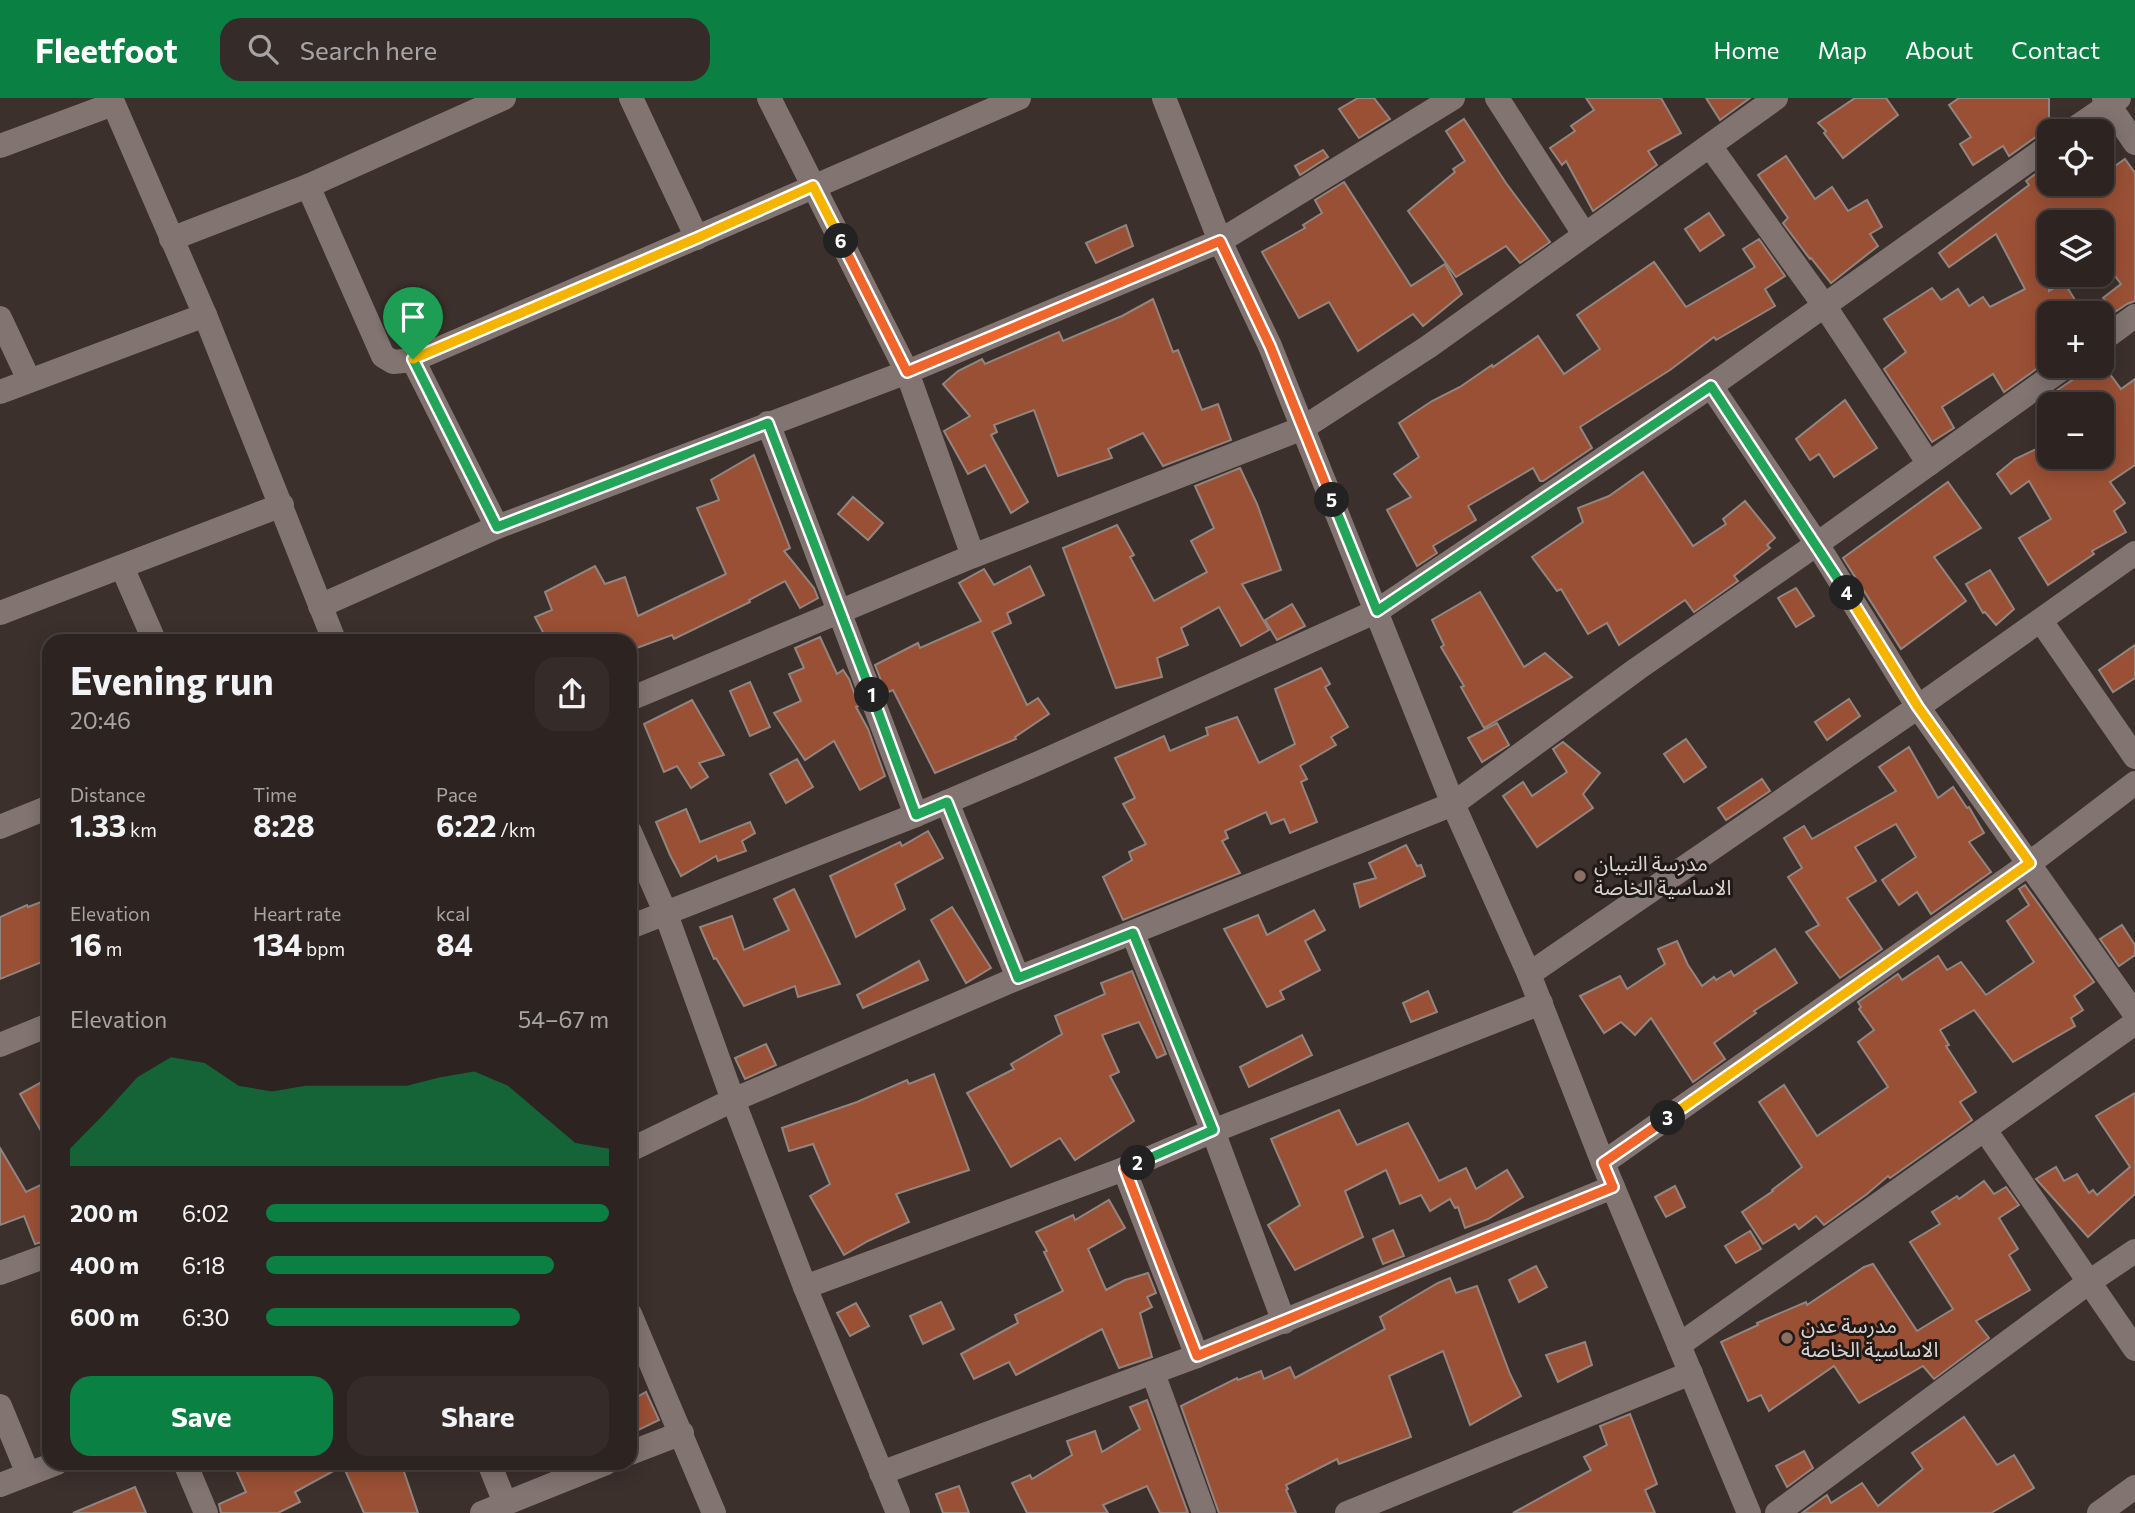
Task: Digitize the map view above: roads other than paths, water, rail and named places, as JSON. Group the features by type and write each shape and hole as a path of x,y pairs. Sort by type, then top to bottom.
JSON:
{"street":[{"path":"171,239 308,186 504,98"},
{"path":"631,98 697,238"},
{"path":"769,98 907,372 973,556"},
{"path":"308,186 383,356 393,362 413,359 1019,98"},
{"path":"1164,98 1220,241 1270,346 1453,804 1529,974 1603,1163 1749,1513"},
{"path":"320,606 497,527 907,372 1220,241 1452,98"},
{"path":"1497,98 1584,234"},
{"path":"637,696 973,556 1303,428 1428,346 1776,98"},
{"path":"2086,119 2110,100 2135,143"},
{"path":"0,146 112,101 205,315 332,634"},
{"path":"1710,146 1824,305 1929,464"},
{"path":"637,924 947,802 1377,611 1711,386 2037,154"},
{"path":"0,392 205,315"},
{"path":"2114,331 2135,316"},
{"path":"0,318 29,380"},
{"path":"413,359 497,527"},
{"path":"637,1147 733,1100 1018,978 1453,804 1637,669 2049,378"},
{"path":"1711,386 1817,544 1918,707 2135,1014"},
{"path":"768,423 841,610 916,815"},
{"path":"0,613 282,505"},
{"path":"1529,974 1918,707 2135,553"},
{"path":"122,567 151,634"},
{"path":"2041,621 2135,757"},
{"path":"1603,1163 2030,863 2135,783"},
{"path":"947,802 1018,978"},
{"path":"0,827 42,810"},
{"path":"637,848 666,914 733,1100 805,1287 898,1513"},
{"path":"1133,933 1213,1130 1284,1322"},
{"path":"805,1287 1125,1169 1213,1130 1541,1003"},
{"path":"1679,1345 2135,1023"},
{"path":"0,1045 42,1028"},
{"path":"1985,1130 2135,1349"},
{"path":"1125,1169 1197,1356"},
{"path":"881,1473 1197,1356 1613,1187"},
{"path":"1777,1513 2089,1282 2135,1251"},
{"path":"0,1273 42,1258"},
{"path":"637,1330 714,1513"},
{"path":"1153,1373 1204,1513"},
{"path":"1348,1513 1691,1373"},
{"path":"0,1406 28,1474"},
{"path":"637,1451 682,1433"},
{"path":"0,1485 42,1469"},
{"path":"188,1470 206,1513"},
{"path":"492,1470 505,1503"},
{"path":"481,1513 588,1470"},
{"path":"2099,1513 2135,1487"}],"place":[{"name":"مدرسة التبيان الاساسية الخاصة","path":"1580,876"},
{"name":"مدرسة عدن الاساسية الخاصة","path":"1787,1338"}]}
